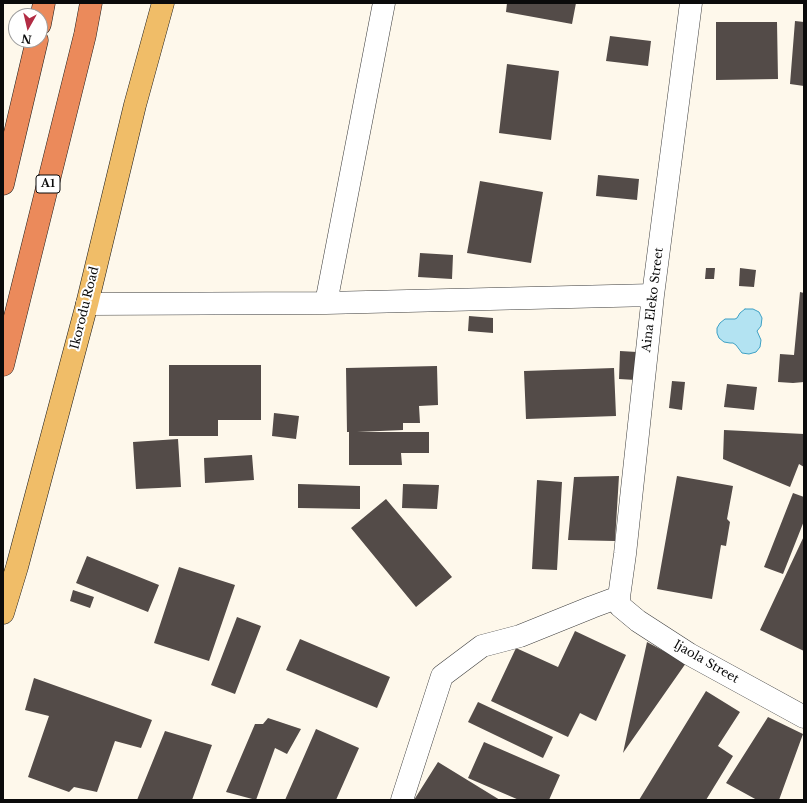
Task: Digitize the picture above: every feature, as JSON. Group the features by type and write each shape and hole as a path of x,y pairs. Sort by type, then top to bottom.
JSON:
{"highway":[{"name":"A1","path":"3,364 83,43 91,3"},
{"path":"3,184 35,48"}],"main road":[{"name":"Ikorodu Road","path":"3,612 19,559 87,304 135,106 163,3"}],"street":[{"path":"326,303 384,3"},
{"name":"Aina Eleko Street","path":"619,597 626,546 653,295 691,3"},
{"path":"87,304 326,303 653,295"},
{"path":"402,800 442,676 482,646 520,636 592,606 619,597"},
{"name":"Ijaola Street","path":"619,597 620,606 638,621 689,654 804,717"}],"water":[{"path":"745,309 753,309 759,312 762,318 761,326 757,331 761,340 760,347 756,352 749,354 742,353 733,343 724,342 719,338 717,333 717,328 720,323 725,319 737,318"}],"building":[{"path":"507,3 576,3 572,24 506,12"},
{"path":"795,21 804,22 804,86 790,84"},
{"path":"716,22 777,22 778,79 716,80"},
{"path":"610,36 651,41 648,66 606,61"},
{"path":"507,64 559,71 551,140 499,133"},
{"path":"598,175 639,179 637,200 596,196"},
{"path":"480,181 543,192 531,263 467,253"},
{"path":"420,253 453,255 452,279 418,277"},
{"path":"706,268 715,268 714,279 705,279"},
{"path":"740,268 756,270 754,287 739,286"},
{"path":"800,292 804,293 804,382 778,382 780,354 794,355"},
{"path":"469,316 493,318 493,333 468,331"},
{"path":"620,351 637,352 636,380 619,379"},
{"path":"169,365 261,365 261,420 218,420 218,436 169,436"},
{"path":"437,366 438,405 419,406 420,423 403,423 403,430 357,432 429,432 429,453 401,453 402,465 349,465 346,368"},
{"path":"614,368 616,416 526,419 524,371"},
{"path":"672,381 685,382 682,410 669,408"},
{"path":"727,384 757,387 754,410 724,407"},
{"path":"274,413 299,416 296,439 272,436"},
{"path":"724,430 804,434 804,467 799,464 790,487 723,459"},
{"path":"178,439 181,487 136,489 133,442"},
{"path":"252,455 254,480 205,483 204,458"},
{"path":"619,476 615,541 568,540 574,477"},
{"path":"677,476 733,486 727,519 730,522 726,546 721,545 712,599 657,589"},
{"path":"537,480 562,482 557,570 532,569"},
{"path":"298,484 360,486 360,509 298,508"},
{"path":"403,484 439,485 437,509 402,508"},
{"path":"793,493 804,497 804,521 783,574 764,567"},
{"path":"386,499 452,577 416,607 351,528"},
{"path":"804,536 804,651 760,630"},
{"path":"87,556 159,585 148,612 76,583"},
{"path":"179,567 235,585 209,661 154,643"},
{"path":"73,590 94,597 90,608 70,601"},
{"path":"237,617 261,626 235,694 211,685"},
{"path":"575,631 626,655 596,721 580,713 568,737 491,701 516,648 558,667"},
{"path":"300,639 390,677 377,708 286,670"},
{"path":"647,642 686,663 623,753"},
{"path":"34,678 152,720 141,748 115,741 97,792 74,787 69,792 28,777 49,716 25,710"},
{"path":"706,691 740,712 718,746 733,756 706,800 639,800"},
{"path":"478,702 553,737 543,758 468,722"},
{"path":"768,717 803,734 779,800 757,800 726,783"},
{"path":"268,718 301,729 287,754 275,748 256,800 226,792 255,724 263,724"},
{"path":"316,729 359,748 336,800 285,800"},
{"path":"165,731 212,745 192,800 137,800"},
{"path":"484,742 560,775 549,800 519,800 468,778"},
{"path":"438,762 500,800 414,800"}]}
